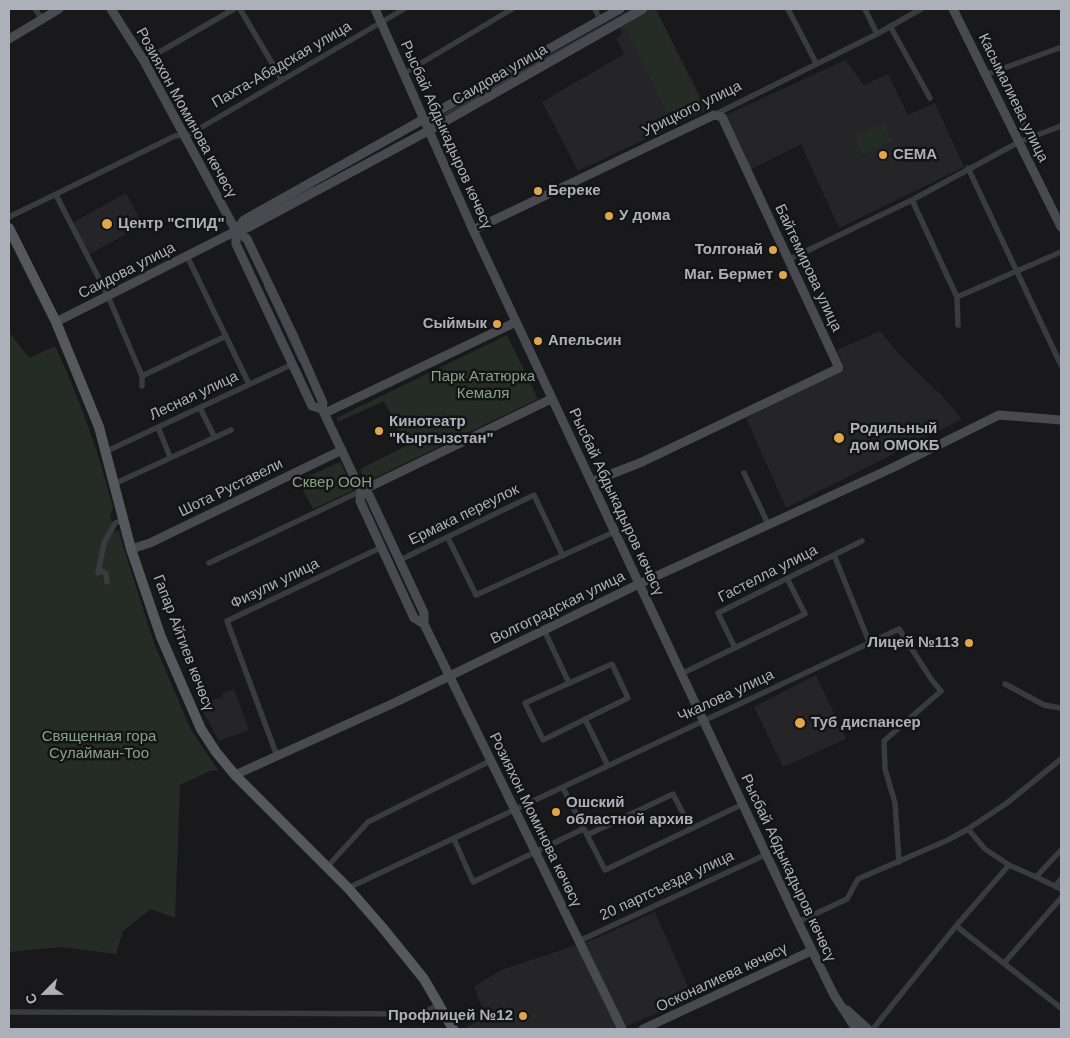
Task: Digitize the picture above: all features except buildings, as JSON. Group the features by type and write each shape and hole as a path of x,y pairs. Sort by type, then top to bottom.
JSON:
{"main road":[{"name":"Гапар Айтиев көчөсү","path":"9,228 74,362 107,451 132,549 161,637 208,741 235,775 348,888 424,978 452,1029"}],"street":[{"path":"35,9 42,19"},
{"path":"9,39 59,9"},
{"name":"Розияхон Моминова көчөсү","path":"111,9 144,61 236,231 247,239 324,403 323,411 361,491 360,501 414,618 424,624"},
{"path":"144,61 234,9"},
{"path":"240,9 282,80"},
{"name":"Рысбай Абдыкадыров көчөсү","path":"375,9 423,120 551,399 812,951 839,1003 856,1029"},
{"name":"Пахта-Абадская улица","path":"9,217 175,136 190,134 404,9"},
{"path":"403,74 512,9"},
{"path":"595,9 600,19"},
{"name":"Саидова улица","path":"236,231 244,220 620,9"},
{"name":"Саидова улица","path":"56,322 236,231 248,228 428,131 643,9"},
{"path":"788,9 816,64"},
{"path":"865,9 877,34"},
{"name":"Урицкого улица","path":"473,230 714,115 877,34 921,9"},
{"name":"Касымалиева улица","path":"953,9 1061,227"},
{"path":"890,26 930,98"},
{"path":"986,75 1059,48"},
{"path":"998,70 1030,138"},
{"name":"Байтемирова улица","path":"591,482 642,462 839,368 722,117 714,115"},
{"path":"788,260 912,200 1019,142 1061,126"},
{"path":"968,168 1061,365"},
{"path":"56,195 108,296 142,376 142,386"},
{"path":"912,200 957,297 958,325"},
{"name":"Розияхон Моминова көчөсү","path":"236,231 236,244 312,406 323,411"},
{"path":"957,297 1061,252"},
{"path":"187,256 249,384"},
{"path":"323,411 516,322"},
{"path":"142,376 226,336"},
{"name":"Лесная улица","path":"107,451 293,364"},
{"path":"209,563 551,399"},
{"path":"200,408 214,436"},
{"name":"Волгоградская улица","path":"235,775 639,584 890,470 998,415 1061,420"},
{"path":"158,427 170,457"},
{"path":"116,482 214,436 231,430"},
{"name":"Шота Руставели","path":"132,549 150,543 342,450"},
{"path":"744,473 769,526"},
{"name":"Розияхон Моминова көчөсү","path":"361,491 369,496 424,613 424,624 622,1029"},
{"name":"Ермака переулок","path":"400,560 534,495 562,556"},
{"path":"107,582 106,574 99,572 104,543 114,523 124,520"},
{"path":"448,538 476,596 614,532"},
{"name":"Гастелла улица","path":"734,648 718,613 862,541"},
{"name":"Физули улица","path":"277,756 227,621 382,547"},
{"path":"834,555 870,644"},
{"path":"681,674 805,614 787,578"},
{"name":"Чкалова улица","path":"348,888 900,629 931,679 941,691 884,741 885,769 895,803 899,862"},
{"path":"544,630 569,683"},
{"path":"612,664 628,698 543,740 525,703 569,683 612,664"},
{"path":"1005,684 1044,705 1061,708"},
{"path":"585,719 608,766"},
{"path":"798,922 847,899 858,879 968,829 1007,803 1061,760"},
{"path":"328,866 368,822 490,761"},
{"path":"563,788 605,870 743,804"},
{"path":"587,835 674,794 691,829"},
{"path":"454,839 473,882 583,829"},
{"path":"968,829 985,849 1009,865 1059,887 1061,879"},
{"path":"1036,877 1061,850"},
{"name":"20 партсъезда улица","path":"579,941 766,854"},
{"path":"873,1029 956,926 1009,865"},
{"path":"1005,962 1061,898"},
{"path":"956,926 1005,962 1061,1008"},
{"name":"Осконалиева көчөсү","path":"643,1029 812,951"},
{"name":"Рысбай Абдыкадыров көчөсү","path":"839,1003 868,1029"},
{"path":"9,1012 420,1014 439,1005"}],"shaded area":[{"path":"650,9 656,9 707,110 578,171 542,102 624,54 616,38 622,33 618,24"},
{"name":"СЕМА","path":"845,60 864,85 888,74 908,115 935,103 964,167 839,228 801,144 747,171 722,117"},
{"name":"Центр \"СПИД\"","path":"126,193 143,225 86,256 72,223"},
{"name":"Родильный дом ОМОКБ","path":"880,331 899,354 946,400 962,419 786,508 746,418 845,369 837,350"},
{"name":"Туб диспансер","path":"816,675 846,739 783,767 754,707"},
{"path":"234,689 249,730 219,741 199,704 223,697 222,693"},
{"path":"655,912 693,998 620,1029 463,1029 486,1016 474,987 501,970 592,940"}],"green space":[{"path":"655,10 703,108 672,123 624,25"},
{"path":"884,123 892,141 862,155 855,136"},
{"name":"Священная гора Сулайман-Тоо","path":"9,332 29,358 55,346 95,445 113,508 110,516 115,533 118,530 154,643 191,730 218,770 210,771 180,785 175,918 151,909 123,931 116,954 61,947 9,952"},
{"name":"Парк Ататюрка Кемаля","path":"507,335 538,399 366,482 360,469 406,446 384,401 338,422 336,418"},
{"name":"Сквер ООН","path":"340,462 354,490 313,509 298,481"}],"waterway":[{"path":"433,121 634,9"},
{"path":"273,209 313,188"},
{"path":"265,286 300,361"}],"place":[{"name":"СЕМА","path":"883,155"},
{"name":"Береке","path":"538,191"},
{"name":"У дома","path":"609,216"},
{"name":"Центр \"СПИД\"","path":"107,224"},
{"name":"Толгонай","path":"773,250"},
{"name":"Маг. Бермет","path":"783,275"},
{"name":"Сыймык","path":"497,324"},
{"name":"Апельсин","path":"538,341"},
{"name":"Кинотеатр \"Кыргызстан\"","path":"379,431"},
{"name":"Родильный дом ОМОКБ","path":"839,438"},
{"name":"Лицей №113","path":"969,643"},
{"name":"Туб диспансер","path":"800,723"},
{"name":"Ошский областной архив","path":"556,812"},
{"name":"Профлицей №12","path":"523,1016"}]}
